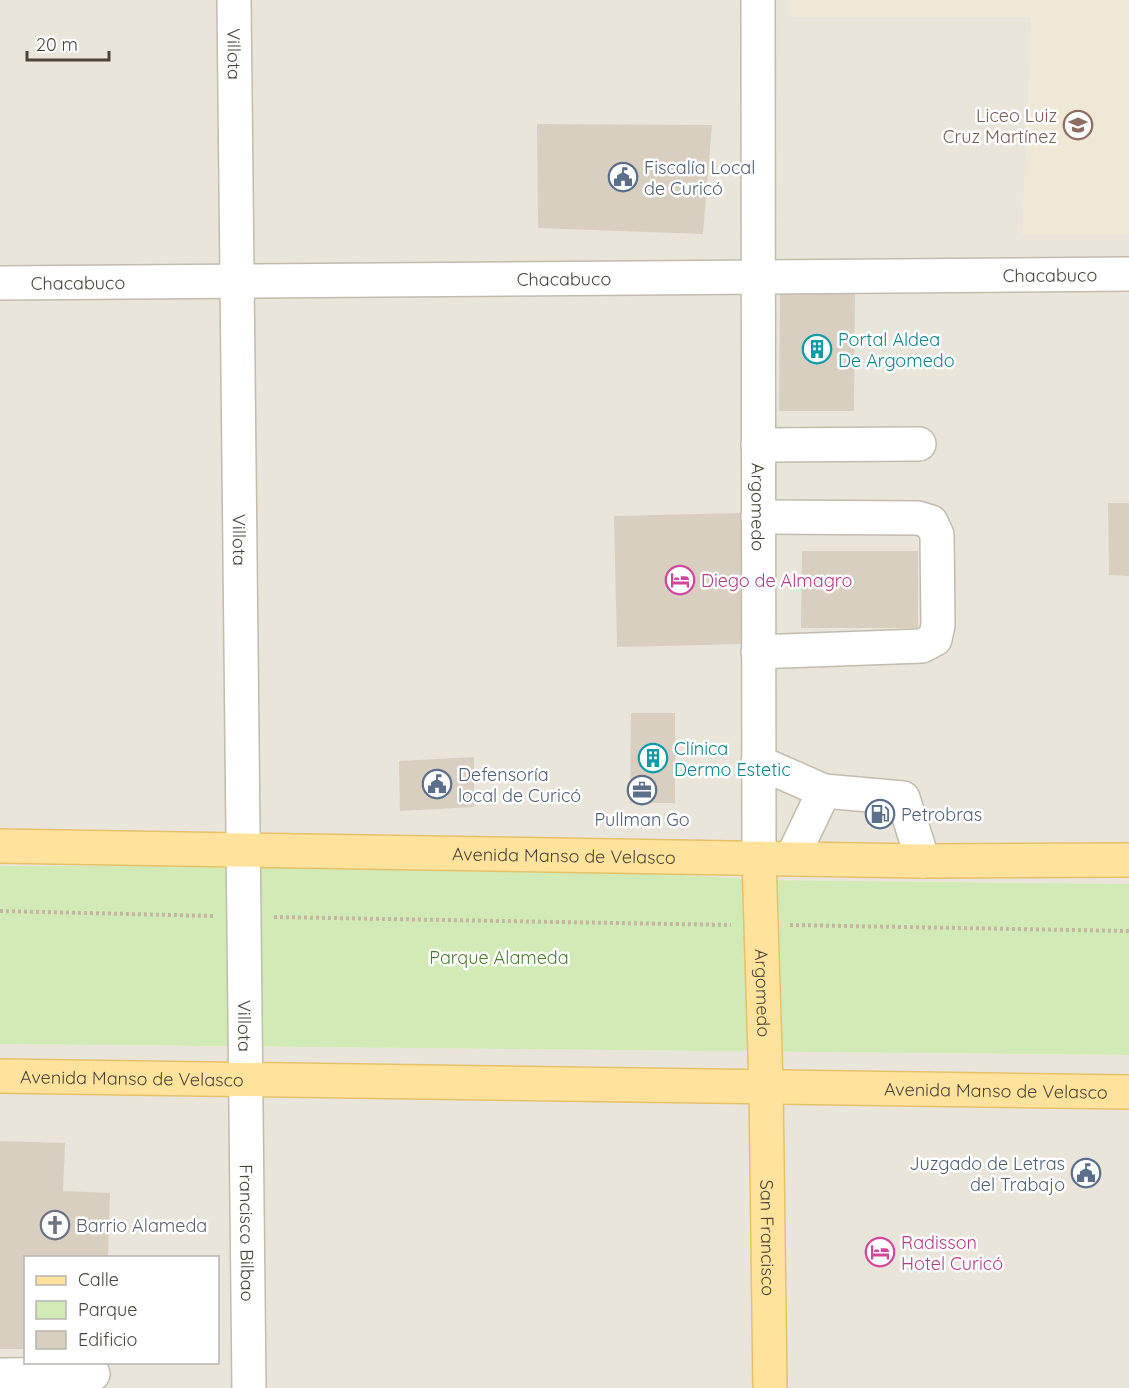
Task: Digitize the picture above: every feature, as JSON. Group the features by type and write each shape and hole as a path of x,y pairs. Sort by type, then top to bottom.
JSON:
{"main road":[{"name":"Avenida Manso de Velasco","path":"0,846 242,848 923,861 1129,860"},
{"name":"Argomedo","path":"759,858 766,1087"},
{"name":"Avenida Manso de Velasco","path":"0,1076 1129,1092"},
{"name":"San Francisco","path":"766,1087 770,1388"}],"street":[{"name":"Villota","path":"234,0 245,1079"},
{"name":"Argomedo","path":"758,0 759,858"},
{"name":"Chacabuco","path":"0,283 1129,274"},
{"path":"758,445 919,444"},
{"path":"758,517 918,519 931,522 937,535 938,625 935,639 922,646 758,652"},
{"path":"758,762 824,791 903,798 923,861"},
{"path":"792,858 824,791"},
{"name":"Francisco Bilbao","path":"245,1079 249,1388"},
{"path":"0,1375 93,1374"}],"path":[{"path":"0,912 1129,931"}],"shaded area":[{"path":"0,0 1129,0 1129,884 770,880 502,865 0,866"},
{"name":"Liceo Luiz Cruz Martínez","path":"790,0 1129,0 1129,234 1022,234 1031,17 790,17"},
{"path":"0,1044 1129,1055 1129,1388 0,1388"}],"green space":[{"name":"Parque Alameda","path":"502,865 770,880 1129,884 1129,1055 0,1044 0,866"}],"building":[{"name":"Fiscalía Local de Curicó","path":"537,124 712,125 703,234 538,228"},
{"name":"Portal Aldea De Argomedo","path":"780,287 855,288 854,411 779,411"},
{"path":"1108,503 1129,503 1129,576 1109,575"},
{"name":"Diego de Almagro","path":"742,513 745,644 617,647 614,516"},
{"path":"802,551 918,551 918,628 801,628"},
{"name":"Clínica Dermo Estetic","path":"631,713 675,713 675,803 630,803"},
{"name":"Defensoría local de Curicó","path":"474,757 474,807 400,811 399,761"},
{"name":"Barrio Alameda","path":"0,1141 65,1143 63,1191 110,1193 108,1256 24,1256 24,1349 0,1349"}],"place":[{"name":"Liceo Luiz Cruz Martínez","path":"1078,125"},
{"name":"Fiscalía Local de Curicó","path":"623,177"},
{"name":"Portal Aldea De Argomedo","path":"817,349"},
{"name":"Diego de Almagro","path":"680,580"},
{"name":"Clínica Dermo Estetic","path":"653,758"},
{"name":"Defensoría local de Curicó","path":"437,784"},
{"name":"Pullman Go","path":"642,790"},
{"name":"Petrobras","path":"880,814"},
{"name":"Juzgado de Letras del Trabajo","path":"1086,1173"},
{"name":"Barrio Alameda","path":"55,1225"},
{"name":"Radisson Hotel Curicó","path":"880,1252"}]}
